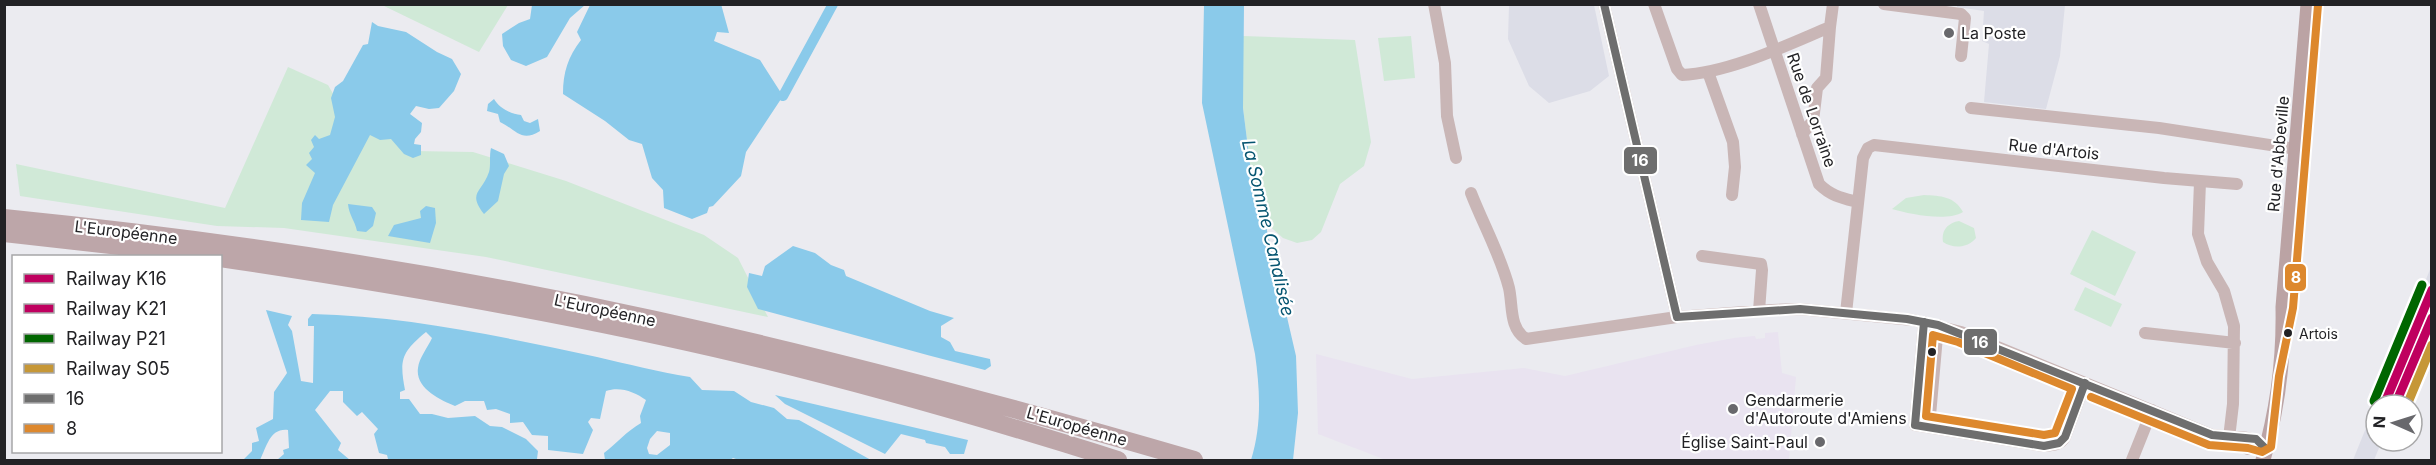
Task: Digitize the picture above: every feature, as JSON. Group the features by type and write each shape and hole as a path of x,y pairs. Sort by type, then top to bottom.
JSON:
{"highway":[{"name":"L'Européenne","path":"4,218 290,253 472,283 563,301 723,335 903,379 1033,413 1194,460"},
{"name":"L'Européenne","path":"4,233 199,255"},
{"name":"L'Européenne","path":"222,258 478,300 700,345 927,402 1118,460"}],"main road":[{"name":"Rue d'Abbeville","path":"2262,452 2283,345 2283,307 2308,4"}],"street":[{"path":"1434,4 1445,63 1447,116 1456,158"},
{"path":"1604,4 1677,317"},
{"path":"1654,4 1677,69 1682,75 1708,72 1774,50 1830,27"},
{"name":"Rue de Lorraine","path":"1759,4 1820,184 1836,197 1858,201"},
{"path":"1802,134 1813,121 1817,88 1826,78 1833,4"},
{"path":"1884,4 1961,14 1965,18 1961,56"},
{"path":"1708,72 1733,142 1735,167 1732,195"},
{"path":"1971,108 2159,128 2296,149"},
{"name":"Rue d'Artois","path":"1858,201 1863,158 1868,148 1874,145 2200,182 2237,184"},
{"path":"2200,182 2198,234 2207,262 2224,291 2234,326 2233,404 2229,438"},
{"path":"1471,193 1509,288 1514,323 1519,334 1526,339 1677,317 1800,309 1924,322 1938,325 2212,435 2250,438 2262,452"},
{"path":"1846,313 1858,201"},
{"path":"1702,256 1761,264 1759,311"},
{"path":"1924,322 1915,425 2052,446 2065,437 2085,383"},
{"path":"1929,427 1938,325"},
{"path":"2145,333 2235,343"},
{"path":"2132,460 2152,410"}],"shaded area":[{"path":"1509,5 1594,5 1609,76 1590,91 1549,103 1529,86 1508,39"},
{"path":"1957,5 2065,5 2060,56 2046,109 1984,102 1989,44 1982,41 1984,11 1957,7"},
{"path":"2431,267 2431,317 2401,393 2380,393"},
{"path":"1778,332 1782,373 1796,377 1789,460 1386,460 1318,434 1316,354 1412,379 1524,368 1565,376 1696,345 1734,338 1755,336 1756,339 1765,338 1765,333"},
{"path":"2364,433 2364,453 2377,453 2374,460 2353,460"}],"green space":[{"path":"508,4 479,52 382,5"},
{"path":"1243,36 1355,40 1371,142 1364,166 1340,184 1321,232 1312,240 1297,243 1283,238 1265,222 1252,180 1243,108"},
{"path":"1411,36 1415,78 1384,81 1378,38"},
{"path":"288,67 328,85 343,111 413,151 473,152 566,181 704,235 738,258 768,317 486,257 284,228 217,226 20,196 16,164 225,208"},
{"path":"1924,195 1951,200 1963,212 1938,217 1892,209 1906,198"},
{"path":"1959,221 1974,228 1976,238 1969,244 1960,246 1951,246 1943,242 1946,228"},
{"path":"2092,230 2136,252 2115,296 2070,274"},
{"path":"2085,287 2122,304 2111,327 2074,310"}],"water":[{"path":"721,4 729,33 717,32 714,41 760,60 783,96 746,152 741,176 713,206 709,207 707,213 692,219 664,208 663,190 652,178 642,144 629,140 605,121 563,94 564,79 567,65 581,40 577,32 590,5"},
{"path":"532,5 585,5 570,18 547,57 526,66 511,60 503,46 502,34 530,19"},
{"path":"1204,5 1244,5 1243,108 1252,180 1265,222 1296,356 1298,413 1293,460 1251,460 1258,421 1257,367 1202,103"},
{"path":"372,22 378,26 406,32 452,59 461,74 454,91 439,108 429,109 416,106 410,114 422,123 421,132 414,144 421,145 421,155 413,158 404,154 391,139 380,140 370,135 333,205 329,222 301,220 302,203 315,173 306,165 312,159 309,153 314,147 311,140 315,135 319,139 330,135 335,117 331,98 335,87 343,81 363,45 368,44"},
{"path":"494,99 506,110 521,115 524,121 530,123 538,119 540,131 523,136 500,122 498,114 487,111 488,104"},
{"path":"491,148 504,154 509,166 504,174 498,201 484,214 476,197 489,172"},
{"path":"348,204 372,207 376,213 373,226 366,232 357,231"},
{"path":"426,206 435,208 436,223 430,243 388,236 394,225 421,218 420,211"},
{"path":"793,246 815,253 831,265 844,270 846,276 930,311 954,318 941,326 941,337 950,342 955,351 990,359 991,366 985,370 758,309 747,287 749,273 762,276 765,266"},
{"path":"266,310 292,316 288,325 292,331 301,381 313,383 314,326 308,326 308,319 312,314 420,323 526,342 690,377 702,390 734,391 751,402 774,408 787,419 799,420 871,460 739,460 733,458 730,460 605,460 604,453 641,423 640,416 646,400 632,392 617,389 606,391 600,419 591,418 588,422 593,430 583,454 548,450 548,436 532,435 523,422 510,423 510,414 496,409 487,410 484,401 465,401 455,406 436,397 424,387 420,382 418,368 432,338 426,332 412,345 404,357 402,371 405,390 400,392 400,399 409,399 420,414 448,418 475,416 490,426 502,427 526,439 538,451 537,459 542,460 388,459 387,455 379,453 374,434 378,429 362,412 357,416 343,402 343,391 330,391 315,410 341,443 338,450 350,460 277,460 284,454 283,450 289,448 288,430 282,430 273,435 260,460 243,460 252,451 252,443 259,441 256,428 273,419 274,392 287,373","holes":["657,431 670,433 670,445 657,455 649,454 647,448 650,439"]},
{"path":"775,395 968,440 964,454 950,454 945,447 901,434 885,454 785,404"}],"waterway":[{"path":"783,96 833,4"}],"rail line":[{"name":"P21","path":"2377,393 2422,285"},
{"name":"K16","path":"2389,393 2432,290"},
{"name":"K21","path":"2400,393 2432,318"},
{"name":"S05","path":"2412,393 2432,345"}],"transit line":[{"name":"16","path":"1604,4 1677,317"},
{"name":"8","path":"2091,397 2209,445 2248,448 2262,452 2271,447 2279,376 2293,308 2318,5"},
{"name":"16","path":"1677,317 1800,309 1907,319 1938,325 2212,435 2256,439 2266,449"},
{"name":"16","path":"1915,425 1924,322"},
{"name":"8","path":"1933,335 1958,342 2072,389 2055,433 2044,435 1926,416 1933,335"},
{"name":"16","path":"1915,425 2044,446 2059,443 2065,437 2085,383"}],"place":[{"name":"La Poste","path":"1949,33"},
{"name":"Artois","path":"2288,333"},
{"name":"Gendarmerie d'Autoroute d'Amiens","path":"1733,409"},
{"name":"Église Saint-Paul","path":"1820,442"}],"water label":[{"name":"La Somme Canalisée","path":"1268,228"}]}
